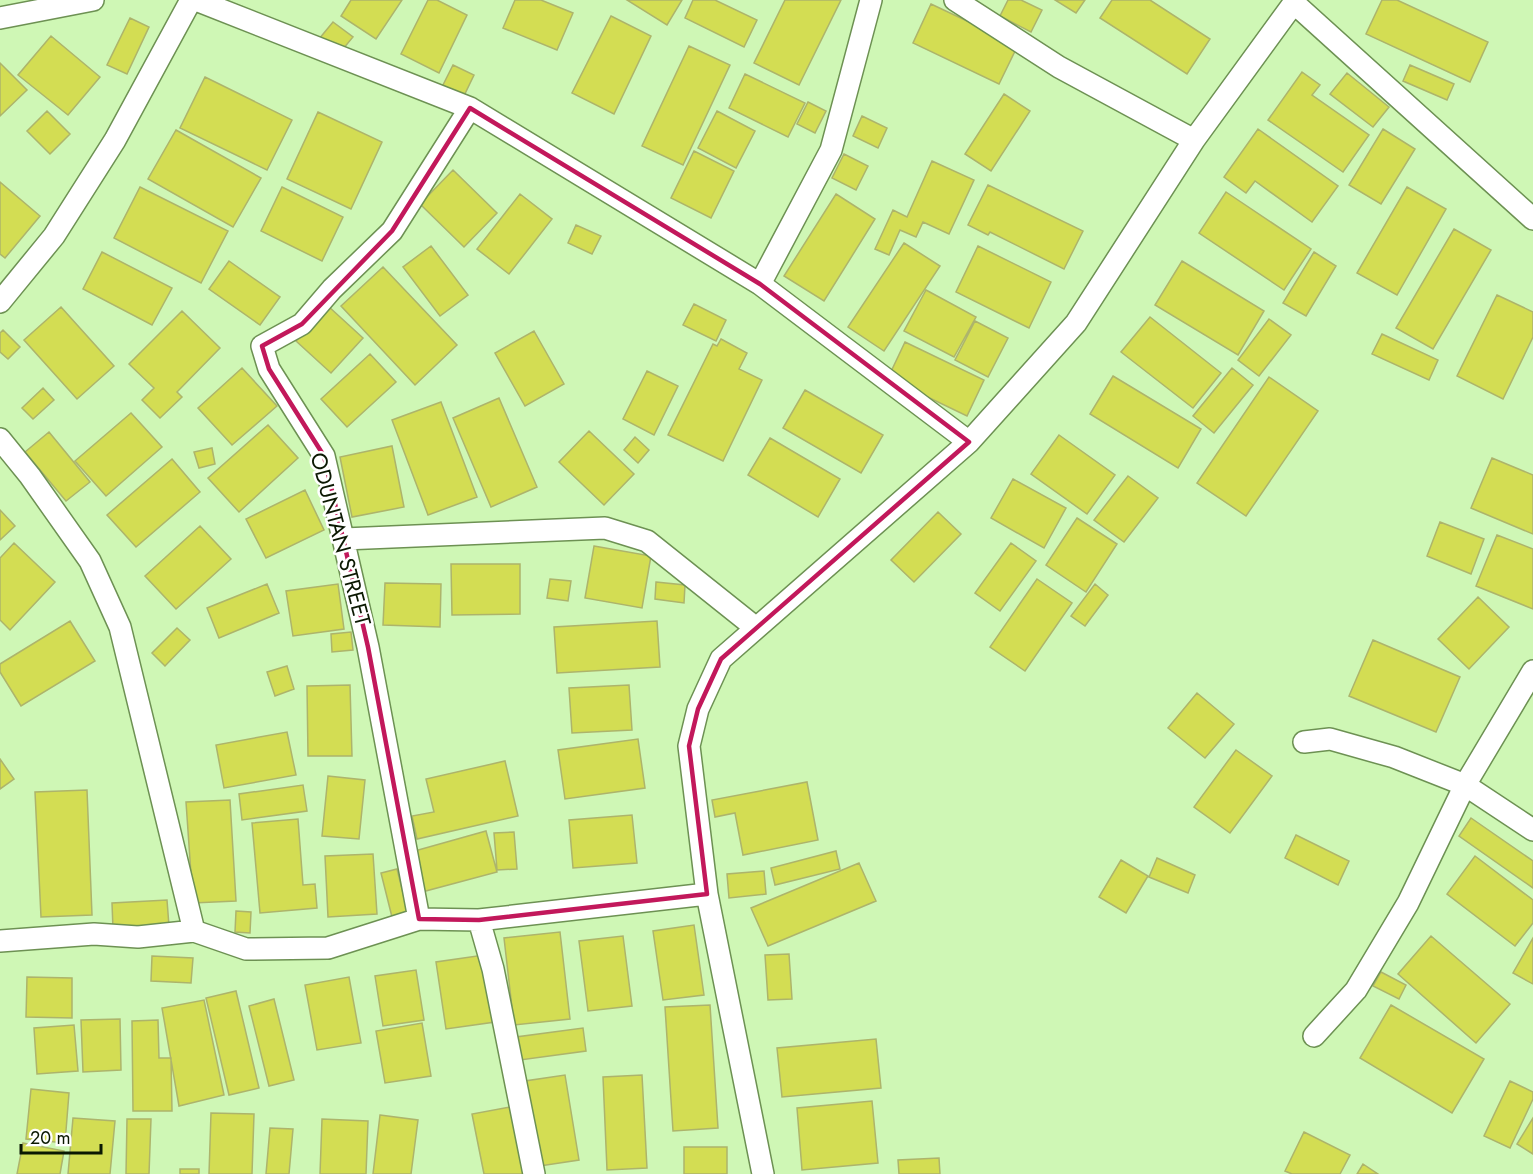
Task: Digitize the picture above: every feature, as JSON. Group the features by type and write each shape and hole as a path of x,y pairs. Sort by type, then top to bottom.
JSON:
{"street":[{"path":"0,18 55,3 93,0"},
{"path":"0,303 54,236 115,140 191,0"},
{"path":"196,0 470,108 760,284 969,442"},
{"path":"760,284 831,150 872,0"},
{"path":"955,0 1059,67 1194,140"},
{"path":"763,1174 707,894 689,746 698,709 721,658 969,442 1076,323 1194,140 1295,1 1533,219"},
{"name":"ODUNTAN STREET","path":"419,919 368,647 324,456 269,369 262,346 302,324 332,289 392,231 470,108"},
{"path":"0,440 30,476 90,561 120,627 194,931"},
{"path":"344,539 605,528 647,541 756,628"},
{"path":"1314,1036 1356,990 1408,903 1465,785 1533,670"},
{"path":"1304,742 1330,739 1394,757 1465,785 1533,830"},
{"path":"0,941 94,934 138,937 194,931 246,949 328,948 419,919 480,920 707,894"},
{"path":"480,920 493,969 534,1174"}],"highlighted area":[{"path":"470,108 760,284 969,442 721,659 698,709 689,746 707,894 479,920 419,919 368,647 324,456 269,369 262,346 302,324 392,231"}],"building":[{"path":"351,0 402,0 376,39 341,16"},
{"path":"428,0 437,0 467,15 439,73 401,54"},
{"path":"515,0 541,0 573,13 557,50 503,28"},
{"path":"627,0 682,0 667,25"},
{"path":"693,0 715,0 757,20 744,47 685,18"},
{"path":"785,0 841,0 799,85 754,63"},
{"path":"1008,0 1021,0 1042,10 1031,32 1000,16"},
{"path":"1055,0 1085,0 1076,13"},
{"path":"1112,0 1150,0 1210,39 1187,74 1100,18"},
{"path":"1382,0 1397,0 1488,42 1470,82 1366,34"},
{"path":"931,4 1018,45 999,84 913,43"},
{"path":"611,16 651,36 614,114 572,93"},
{"path":"130,18 149,27 127,74 107,65"},
{"path":"333,22 353,37 338,55 319,39"},
{"path":"51,36 100,77 68,115 18,75"},
{"path":"689,46 730,65 683,165 642,146"},
{"path":"0,63 27,90 0,116"},
{"path":"453,65 474,75 460,104 439,93"},
{"path":"1410,65 1454,84 1447,100 1403,81"},
{"path":"1302,72 1320,85 1312,95 1369,135 1343,172 1268,120"},
{"path":"1347,73 1389,107 1373,127 1330,94"},
{"path":"745,74 805,103 788,137 729,108"},
{"path":"205,77 292,120 267,170 180,128"},
{"path":"1004,94 1030,111 991,171 965,154"},
{"path":"808,102 826,111 815,133 797,124"},
{"path":"47,111 70,134 50,154 27,131"},
{"path":"717,111 755,131 736,168 698,148"},
{"path":"318,112 382,142 351,209 287,179"},
{"path":"862,116 887,128 878,148 853,136"},
{"path":"1258,129 1338,186 1312,222 1255,181 1246,193 1224,177"},
{"path":"1383,129 1415,149 1381,204 1349,185"},
{"path":"176,130 261,178 233,227 148,179"},
{"path":"694,151 734,171 711,218 671,198"},
{"path":"844,154 868,166 856,190 832,178"},
{"path":"932,161 974,180 949,234 923,222 916,237 900,230 889,255 875,249 893,210 907,217"},
{"path":"453,170 497,213 464,247 420,204"},
{"path":"0,182 40,216 5,258 0,254"},
{"path":"988,185 1083,231 1064,269 990,232 988,235 968,225"},
{"path":"140,187 228,231 201,283 114,238"},
{"path":"282,187 343,217 322,261 261,231"},
{"path":"1407,187 1446,209 1397,295 1357,273"},
{"path":"1226,192 1311,249 1284,290 1199,233"},
{"path":"520,194 552,219 509,274 477,249"},
{"path":"836,194 875,219 824,301 784,276"},
{"path":"576,225 601,236 592,254 568,243"},
{"path":"1454,229 1491,250 1433,349 1396,328"},
{"path":"904,243 940,266 884,351 848,327"},
{"path":"431,246 468,295 440,316 403,267"},
{"path":"978,246 1051,282 1029,328 956,292"},
{"path":"102,252 172,288 152,325 83,289"},
{"path":"1314,252 1336,266 1306,316 1283,303"},
{"path":"229,261 280,297 260,325 209,289"},
{"path":"1182,261 1264,311 1238,355 1155,305"},
{"path":"383,267 457,345 415,385 341,306"},
{"path":"926,290 976,317 954,357 904,331"},
{"path":"1497,295 1533,312 1533,337 1503,399 1457,376"},
{"path":"694,304 726,320 716,341 683,325"},
{"path":"328,306 363,338 331,373 296,341"},
{"path":"61,307 114,366 77,399 24,340"},
{"path":"182,311 220,348 177,392 182,397 160,418 142,400 154,388 129,364"},
{"path":"1150,317 1221,373 1193,408 1121,352"},
{"path":"1269,319 1291,335 1259,376 1238,360"},
{"path":"975,321 1008,338 988,377 955,360"},
{"path":"3,330 20,347 8,359 0,352 0,333"},
{"path":"534,331 564,384 525,406 495,353"},
{"path":"1382,334 1438,360 1429,380 1372,354"},
{"path":"721,339 747,353 739,369 762,380 723,461 668,435 713,344 717,346"},
{"path":"905,342 984,380 967,416 888,378"},
{"path":"370,354 396,382 347,427 321,399"},
{"path":"242,368 277,406 232,445 198,408"},
{"path":"1232,368 1253,385 1214,433 1193,416"},
{"path":"647,371 678,386 654,435 623,419"},
{"path":"1113,376 1201,429 1178,468 1090,414"},
{"path":"1269,377 1318,411 1246,516 1197,483"},
{"path":"43,388 54,400 33,419 22,408"},
{"path":"805,390 883,435 861,473 783,428"},
{"path":"499,398 537,487 491,507 453,418"},
{"path":"441,402 477,497 428,515 392,420"},
{"path":"131,413 162,447 106,496 75,461"},
{"path":"268,425 298,458 239,512 208,478"},
{"path":"589,431 634,474 604,505 559,462"},
{"path":"49,432 90,482 66,501 25,452"},
{"path":"1059,435 1115,475 1087,514 1031,474"},
{"path":"635,437 649,450 638,463 624,450"},
{"path":"770,438 840,479 818,517 748,475"},
{"path":"392,446 404,507 352,517 340,457"},
{"path":"212,448 215,464 199,468 194,452"},
{"path":"1492,458 1533,475 1533,534 1471,508"},
{"path":"172,459 200,492 136,547 107,515"},
{"path":"1128,476 1158,498 1124,542 1094,520"},
{"path":"1013,479 1066,508 1044,548 991,518"},
{"path":"305,490 324,530 266,558 246,519"},
{"path":"0,510 15,526 0,540"},
{"path":"938,512 961,534 914,582 891,560"},
{"path":"1077,518 1117,544 1086,592 1046,565"},
{"path":"1440,522 1484,539 1471,574 1427,556"},
{"path":"200,526 231,559 176,609 145,576"},
{"path":"1497,535 1533,549 1533,609 1476,586"},
{"path":"14,543 55,582 10,630 0,620 0,558"},
{"path":"1011,543 1036,561 1000,611 975,593"},
{"path":"594,546 651,556 642,608 585,598"},
{"path":"451,564 520,564 520,614 452,615"},
{"path":"550,579 571,581 568,601 547,598"},
{"path":"1037,579 1072,603 1025,671 990,647"},
{"path":"656,582 685,585 684,603 655,599"},
{"path":"385,583 441,584 440,627 383,625"},
{"path":"267,584 279,613 219,638 207,608"},
{"path":"338,584 344,629 293,636 286,591"},
{"path":"1095,584 1108,595 1085,626 1071,616"},
{"path":"1478,597 1509,627 1469,669 1438,639"},
{"path":"70,621 95,661 21,706 0,672 0,664"},
{"path":"657,621 660,667 557,673 554,627"},
{"path":"177,628 190,640 165,666 152,653"},
{"path":"351,632 353,650 332,652 331,634"},
{"path":"1373,640 1460,677 1436,732 1349,696"},
{"path":"287,666 294,689 275,696 267,672"},
{"path":"350,685 352,756 308,756 307,686"},
{"path":"629,685 632,730 572,733 569,688"},
{"path":"1197,693 1234,724 1205,758 1168,728"},
{"path":"287,732 296,775 224,788 216,745"},
{"path":"638,739 645,788 565,799 558,750"},
{"path":"1236,750 1272,776 1230,833 1194,807"},
{"path":"0,759 14,779 0,789"},
{"path":"505,761 518,816 417,839 412,816 434,812 426,779"},
{"path":"328,776 365,780 359,839 322,836"},
{"path":"807,782 818,840 743,855 735,813 715,817 712,800"},
{"path":"303,785 307,811 242,820 239,794"},
{"path":"87,790 92,915 41,917 35,792"},
{"path":"230,800 236,901 193,903 186,802"},
{"path":"632,815 637,863 573,868 569,820"},
{"path":"1471,818 1533,861 1533,888 1459,836"},
{"path":"298,819 303,885 315,884 317,908 260,913 252,823"},
{"path":"486,831 497,872 422,892 411,852"},
{"path":"514,832 517,869 497,870 494,833"},
{"path":"1296,835 1349,861 1338,885 1285,858"},
{"path":"836,851 840,869 775,885 771,868"},
{"path":"373,854 377,914 328,917 325,856"},
{"path":"1475,856 1533,900 1533,923 1515,946 1447,894"},
{"path":"1157,858 1195,875 1188,893 1149,877"},
{"path":"1121,860 1148,876 1126,913 1099,897"},
{"path":"859,863 876,901 768,946 751,908"},
{"path":"397,869 408,913 392,917 381,873"},
{"path":"764,871 766,894 729,898 727,874"},
{"path":"167,900 169,926 113,929 112,903"},
{"path":"236,911 251,912 250,933 235,932"},
{"path":"694,925 704,995 663,1000 653,931"},
{"path":"560,932 570,1019 514,1025 504,938"},
{"path":"623,936 632,1006 588,1011 579,941"},
{"path":"1431,936 1510,1004 1476,1043 1398,974"},
{"path":"1533,938 1533,984 1513,973"},
{"path":"789,954 792,999 768,1000 765,955"},
{"path":"484,955 495,1022 446,1029 436,962"},
{"path":"152,956 193,958 191,983 151,981"},
{"path":"416,970 424,1020 383,1026 375,976"},
{"path":"1381,972 1406,985 1399,999 1373,986"},
{"path":"27,977 72,978 72,1018 26,1017"},
{"path":"349,977 361,1043 317,1050 305,985"},
{"path":"236,991 259,1088 229,1095 206,998"},
{"path":"274,999 294,1080 269,1086 249,1006"},
{"path":"204,1000 224,1095 179,1106 162,1008"},
{"path":"710,1005 718,1128 673,1131 665,1007"},
{"path":"1391,1005 1484,1059 1452,1113 1360,1058"},
{"path":"120,1019 121,1070 83,1072 81,1020"},
{"path":"158,1020 159,1058 171,1058 172,1111 133,1111 132,1021"},
{"path":"422,1023 431,1076 385,1083 376,1031"},
{"path":"74,1025 78,1071 37,1074 34,1028"},
{"path":"583,1028 586,1051 520,1060 516,1037"},
{"path":"876,1039 881,1088 782,1097 777,1048"},
{"path":"565,1075 579,1160 540,1166 525,1081"},
{"path":"642,1075 647,1168 607,1170 603,1077"},
{"path":"1510,1081 1533,1092 1533,1099 1510,1148 1484,1136"},
{"path":"31,1089 69,1093 65,1143 26,1139"},
{"path":"872,1101 878,1163 802,1170 797,1108"},
{"path":"516,1106 529,1174 484,1174 472,1114"},
{"path":"211,1113 254,1114 252,1174 209,1174"},
{"path":"380,1115 418,1120 411,1174 373,1174"},
{"path":"73,1118 115,1121 110,1174 68,1174"},
{"path":"1533,1118 1533,1154 1517,1144"},
{"path":"127,1119 151,1119 149,1174 126,1174"},
{"path":"322,1119 368,1121 366,1174 320,1174"},
{"path":"270,1128 293,1129 289,1174 266,1174"},
{"path":"1304,1132 1350,1155 1340,1174 1292,1174 1285,1171"},
{"path":"23,1143 64,1151 60,1174 17,1174"},
{"path":"684,1147 727,1147 727,1174 684,1174"},
{"path":"939,1158 940,1174 899,1174 898,1160"},
{"path":"1363,1164 1378,1174 1357,1174"},
{"path":"180,1169 199,1169 199,1174 180,1174"}]}
